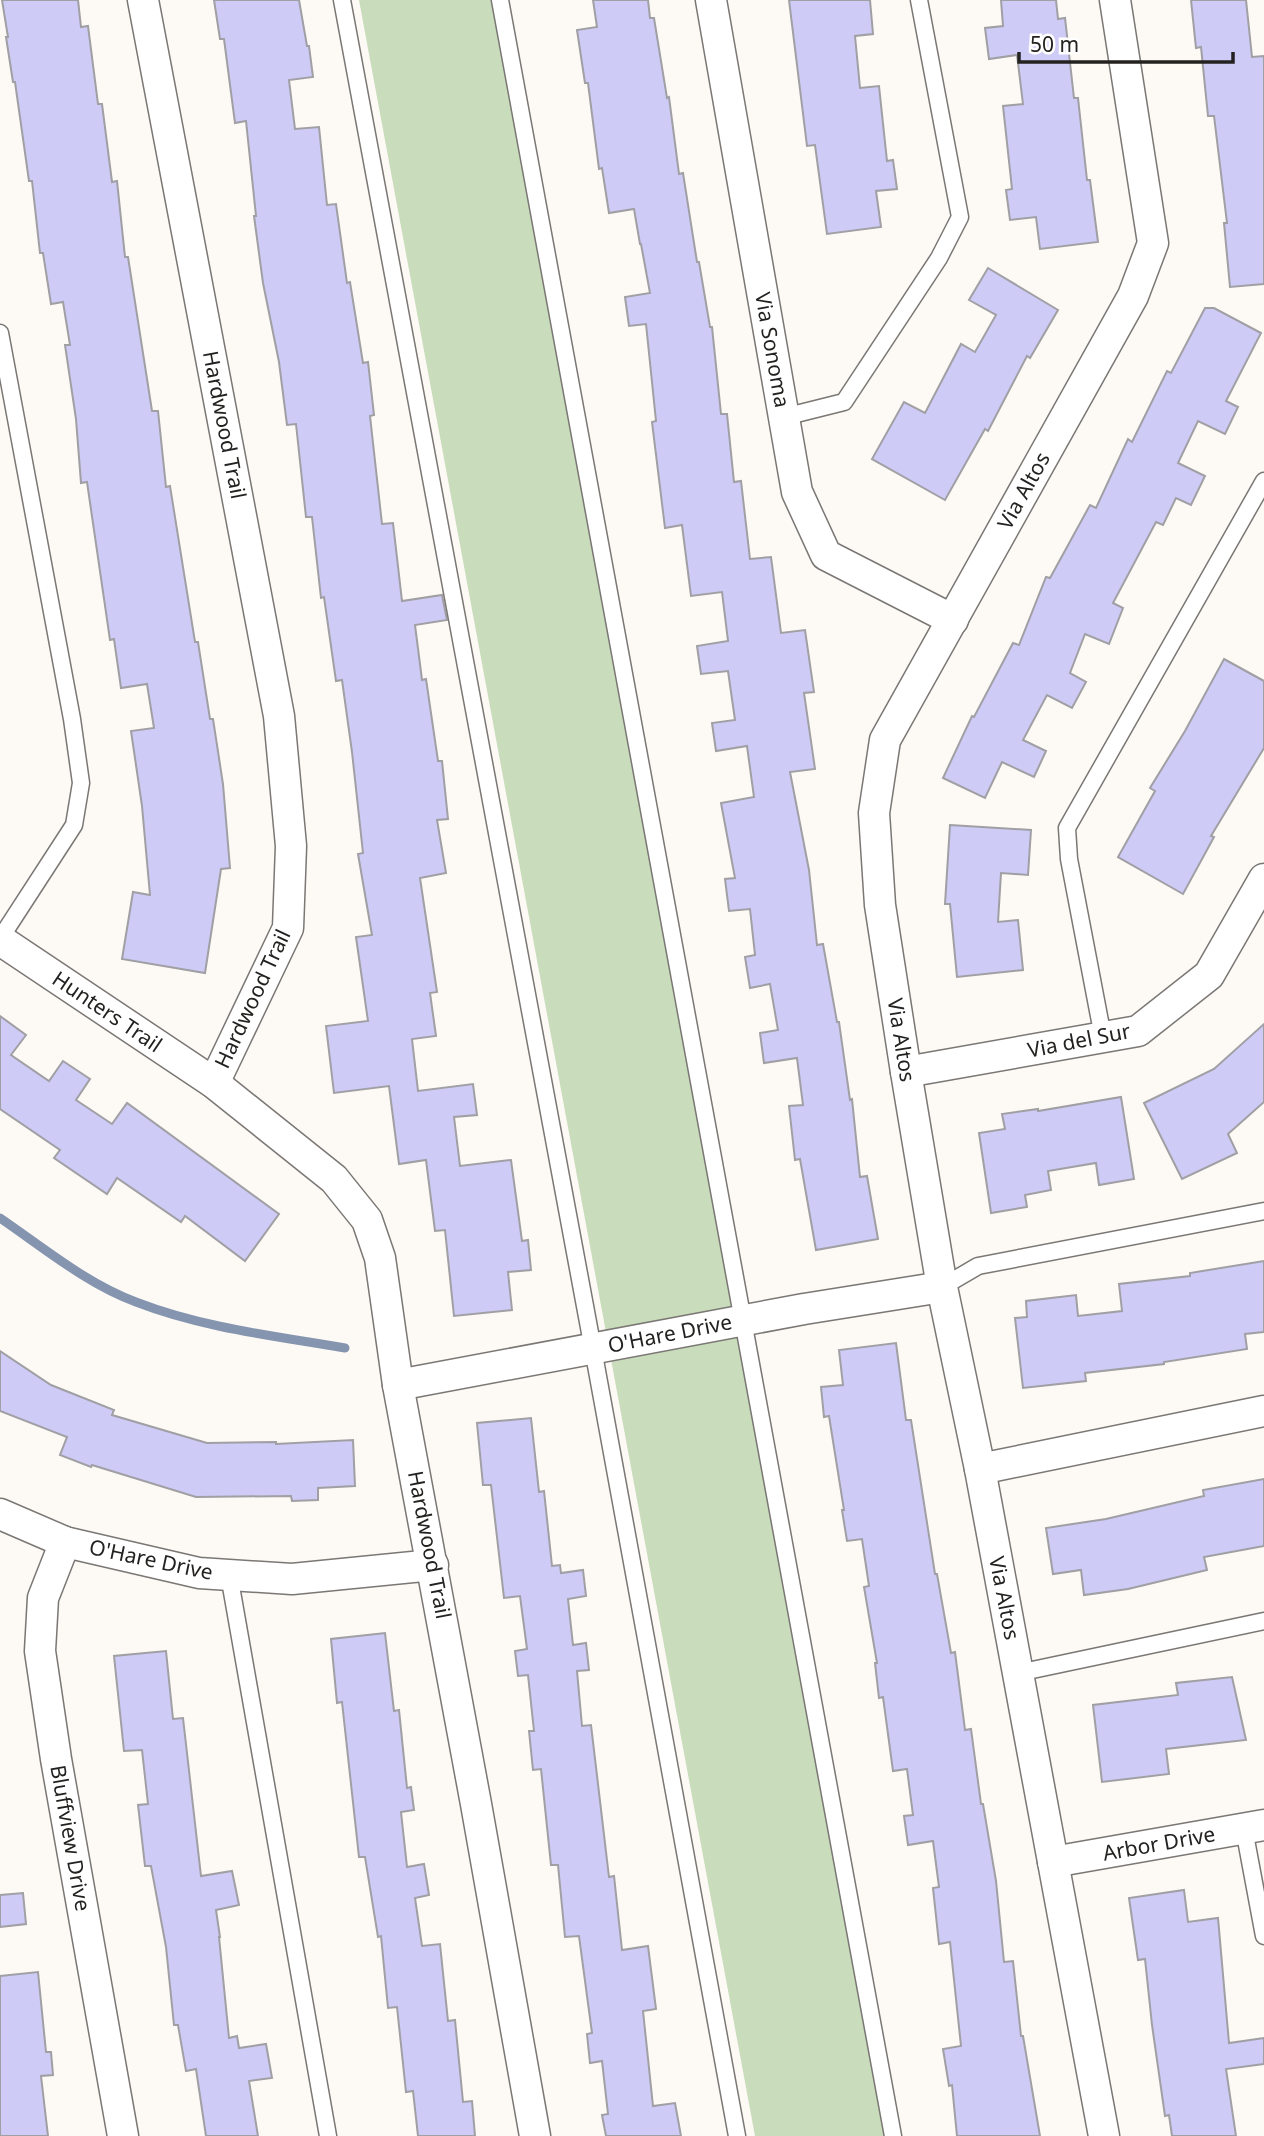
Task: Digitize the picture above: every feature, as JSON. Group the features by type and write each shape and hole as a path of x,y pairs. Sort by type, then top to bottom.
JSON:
{"street":[{"name":"Hardwood Trail","path":"142,0 279,716 291,846 288,928 214,1083 334,1179 367,1220 380,1258 398,1385 433,1565 535,2136"},
{"name":"Via Sonoma","path":"710,0 797,492 825,555 953,620"},
{"name":"Via Altos","path":"1104,2136 980,1469 942,1287 880,905 874,813 885,740 1133,296 1153,243 1115,0"},
{"name":"Via del Sur","path":"906,1072 1138,1031 1209,975 1264,879"},
{"name":"Hunters Trail","path":"0,939 214,1083"},
{"name":"O'Hare Drive","path":"398,1385 743,1320 942,1287"},
{"path":"980,1469 1264,1411"},
{"name":"O'Hare Drive","path":"0,1514 65,1542 199,1573 292,1579 433,1565"},
{"name":"Bluffview Drive","path":"65,1542 44,1598 40,1651 56,1759 123,2136"},
{"name":"Arbor Drive","path":"1053,1862 1254,1827"}],"lane":[{"path":"342,0 737,2136"},
{"path":"500,0 893,2136"},
{"path":"784,417 844,402 939,258 960,217 919,0"},
{"path":"0,333 72,719 81,783 75,825 0,939"},
{"path":"1103,1037 1069,859 1067,828 1264,481"},
{"path":"942,1287 978,1266 1264,1211"},
{"path":"229,1575 328,2136"},
{"path":"1018,1673 1264,1621"},
{"path":"1254,1827 1264,1936"}],"green space":[{"path":"359,0 493,0 888,2136 755,2136"}],"building":[{"path":"2,0 78,0 81,27 88,26 112,182 117,181 125,257 128,257 152,411 158,411 166,487 170,486 195,642 198,642 223,784 230,868 221,869 205,973 122,959 133,892 150,895 142,806 131,731 154,728 147,684 121,688 114,639 110,640 87,482 81,483 76,419 65,345 70,345 63,302 51,304 43,253 40,253 32,181 29,181"},
{"path":"214,0 299,0 313,77 289,80 295,129 319,127 327,205 336,204 347,283 350,282 363,363 368,362 374,415 370,416 382,524 393,523 402,601 442,595 447,620 415,625 422,680 426,679 438,761 442,761 448,819 437,820 446,873 420,878 437,992 430,993 436,1036 412,1039 418,1091 473,1084 477,1115 454,1117 460,1166 511,1160 522,1241 528,1240 531,1270 508,1272 512,1310 454,1316 445,1230 435,1231 426,1160 399,1164 389,1086 334,1093 326,1026 368,1021 356,937 372,935 358,854 363,853 352,752 342,680 336,681 324,597 321,598 312,517 306,517 296,424 287,425 279,362 263,283 246,121 235,123 224,39 220,39"},
{"path":"593,0 648,0 650,18 654,18 667,98 669,97 679,174 683,173 697,262 712,327 721,414 727,414 734,482 741,481 750,559 771,557 781,633 805,630 814,692 804,693 815,769 790,772 809,870 817,945 823,944 839,1022 850,1100 852,1099 860,1177 867,1176 878,1239 816,1250 800,1159 795,1160 789,1106 803,1105 797,1058 764,1063 760,1033 778,1030 770,984 750,988 745,957 755,955 750,909 729,911 725,879 735,878 721,803 754,797 747,746 716,751 712,723 735,720 728,671 701,674 697,646 728,641 722,592 691,596 682,525 665,528 652,422 656,421 646,324 629,326 625,297 650,293 634,209 609,213 602,168 599,169 588,83 585,83 577,30 597,27"},
{"path":"789,0 870,0 873,34 855,36 860,88 879,86 887,161 893,160 897,189 876,191 881,227 827,234 815,145 807,146"},
{"path":"1001,0 1056,0 1058,19 1065,18 1074,98 1078,98 1087,180 1090,180 1098,242 1040,249 1036,217 1010,220 1006,190 1012,189 1003,106 1023,104 1017,55 989,59 985,28 1003,26"},
{"path":"1191,0 1246,0 1252,57 1264,56 1264,284 1230,287 1224,223 1227,223 1214,116 1208,116 1201,47 1196,48"},
{"path":"988,268 1058,310 1030,358 1027,356 988,431 985,429 945,500 872,459 904,402 925,413 961,344 975,352 996,315 969,300"},
{"path":"1205,308 1214,308 1261,333 1226,401 1238,407 1225,434 1198,421 1178,463 1205,476 1191,505 1176,498 1163,525 1156,522 1113,603 1123,608 1109,644 1085,634 1070,673 1086,682 1072,708 1047,695 1023,740 1046,751 1034,777 1002,762 985,798 943,778 972,716 974,717 1013,643 1019,645 1046,577 1050,578 1090,505 1096,508 1128,439 1132,442 1167,371 1171,373"},
{"path":"1224,659 1264,681 1264,748 1211,836 1214,837 1183,894 1118,857 1155,791 1150,788"},
{"path":"950,825 1031,830 1028,875 1001,873 998,922 1018,920 1023,970 957,977 950,904 945,904"},
{"path":"0,1016 26,1035 11,1055 49,1081 63,1061 90,1079 76,1100 112,1124 127,1103 279,1214 245,1261 185,1216 181,1222 117,1178 107,1194 54,1158 60,1150 0,1109"},
{"path":"1264,1024 1264,1102 1228,1134 1237,1153 1182,1179 1144,1103 1214,1069"},
{"path":"1121,1097 1134,1179 1099,1185 1096,1163 1048,1171 1051,1190 1025,1195 1027,1207 991,1213 979,1133 1005,1129 1002,1114 1038,1111"},
{"path":"1264,1261 1264,1332 1245,1334 1247,1349 1164,1364 1085,1373 1086,1381 1023,1388 1015,1318 1027,1317 1026,1301 1076,1295 1078,1316 1122,1311 1119,1284 1190,1276 1190,1273"},
{"path":"896,1343 906,1420 911,1420 935,1574 951,1653 955,1652 965,1730 971,1729 981,1804 996,1881 1004,1962 1013,1961 1021,2036 1040,2136 957,2136 952,2085 949,2086 943,2049 961,2046 950,1942 939,1944 933,1888 939,1887 933,1841 908,1845 904,1816 913,1815 907,1769 893,1771 883,1697 879,1698 877,1663 864,1587 869,1586 862,1539 847,1541 829,1416 824,1417 821,1387 843,1385 839,1350"},
{"path":"0,1351 51,1385 114,1410 112,1415 207,1443 276,1444 353,1440 355,1486 318,1488 318,1500 292,1501 291,1496 196,1497 92,1465 91,1467 60,1455 67,1437 0,1411"},
{"path":"531,1418 539,1492 544,1491 552,1566 560,1565 561,1573 583,1570 586,1596 568,1599 573,1645 586,1643 589,1670 577,1671 582,1726 591,1725 609,1877 614,1876 622,1950 648,1946 656,2009 643,2011 653,2106 675,2103 681,2136 606,2136 602,2115 608,2114 602,2061 590,2063 587,2034 592,2033 579,1936 565,1937 558,1865 551,1865 541,1769 533,1770 529,1731 534,1731 528,1675 518,1676 515,1651 527,1649 520,1596 504,1598 491,1485 483,1485 477,1423"},
{"path":"1264,1479 1264,1546 1204,1557 1207,1570 1128,1589 1084,1595 1081,1570 1053,1574 1046,1528 1106,1519 1204,1496 1203,1490"},
{"path":"385,1633 394,1711 399,1710 407,1788 411,1787 414,1810 401,1812 407,1867 424,1864 429,1895 415,1898 422,1946 440,1944 448,2021 455,2020 463,2102 472,2101 475,2136 418,2136 413,2091 406,2092 397,2007 388,2008 381,1936 378,1937 365,1857 359,1857 342,1702 337,1703 331,1639"},
{"path":"166,1651 173,1719 183,1718 201,1876 232,1871 239,1905 216,1910 229,2038 237,2036 239,2048 266,2044 272,2078 249,2081 258,2136 206,2136 196,2069 186,2071 178,2025 174,2025 166,1947 151,1866 145,1866 138,1805 148,1804 142,1750 124,1751 114,1656"},
{"path":"1232,1677 1246,1740 1166,1749 1169,1774 1102,1782 1093,1705 1178,1695 1176,1683"},
{"path":"1184,1890 1188,1922 1218,1918 1229,2043 1264,2038 1264,2064 1226,2069 1236,2136 1172,2136 1169,2115 1165,2116 1145,1959 1138,1960 1129,1898"},
{"path":"23,1893 26,1924 0,1927 0,1895"},
{"path":"38,1972 46,2052 51,2052 53,2075 41,2076 48,2136 0,2136 0,1976"}],"waterway":[{"path":"0,1218 100,1286 136,1302 213,1325 345,1348"}]}
